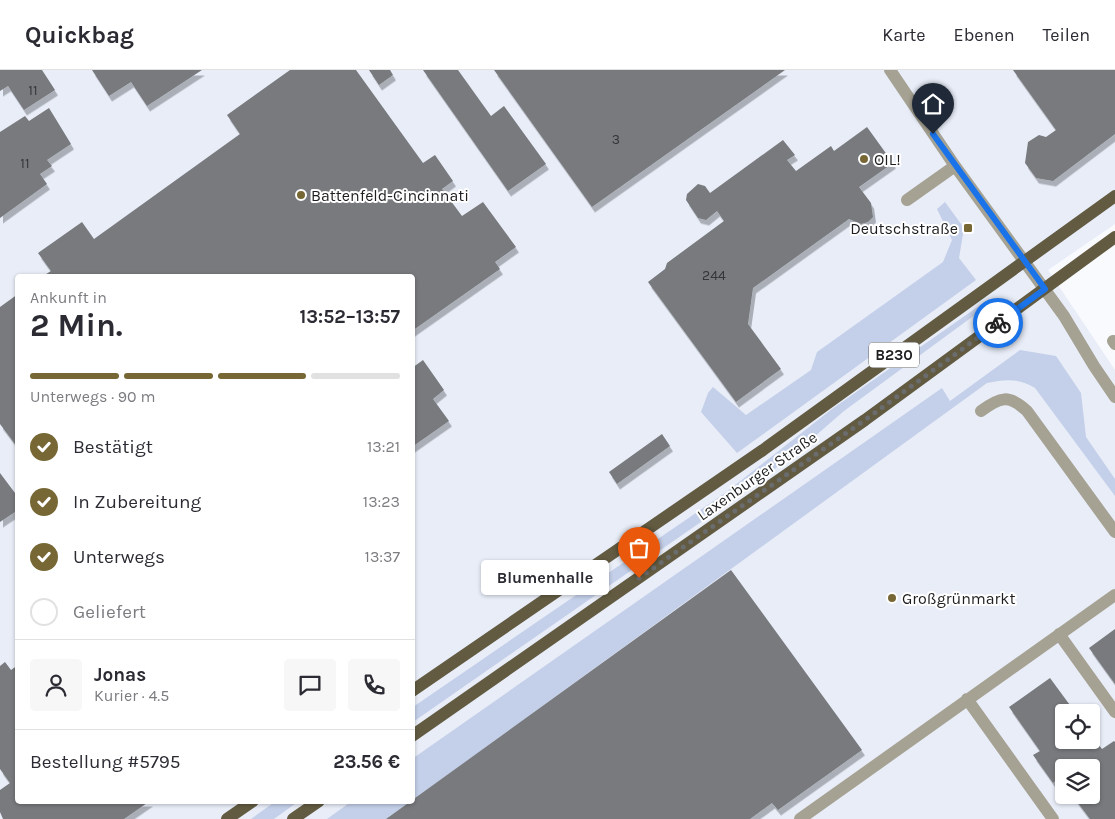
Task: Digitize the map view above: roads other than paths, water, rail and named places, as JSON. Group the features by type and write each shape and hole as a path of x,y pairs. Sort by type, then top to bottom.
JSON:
{"main road":[{"name":"Laxenburger Straße","path":"415,689 763,450 1115,196"},
{"name":"Laxenburger Straße","path":"415,734 857,426 1115,237"},
{"path":"227,819 249,804"},
{"path":"293,819 315,804"}],"street":[{"path":"890,70 955,166 1045,289 1115,398"},
{"path":"907,200 955,166"},
{"path":"981,411 1003,399 1016,400 1027,410 1115,532"},
{"path":"800,819 1115,595"},
{"path":"1059,634 1115,712"},
{"path":"967,699 1053,819"}],"place":[{"name":"OIL!","path":"864,159"},
{"name":"Battenfeld-Cincinnati","path":"301,195"},
{"name":"Deutschstraße","path":"968,228"},
{"name":"Blumenhalle","path":"639,578"},
{"name":"Großgrünmarkt","path":"892,598"}]}
